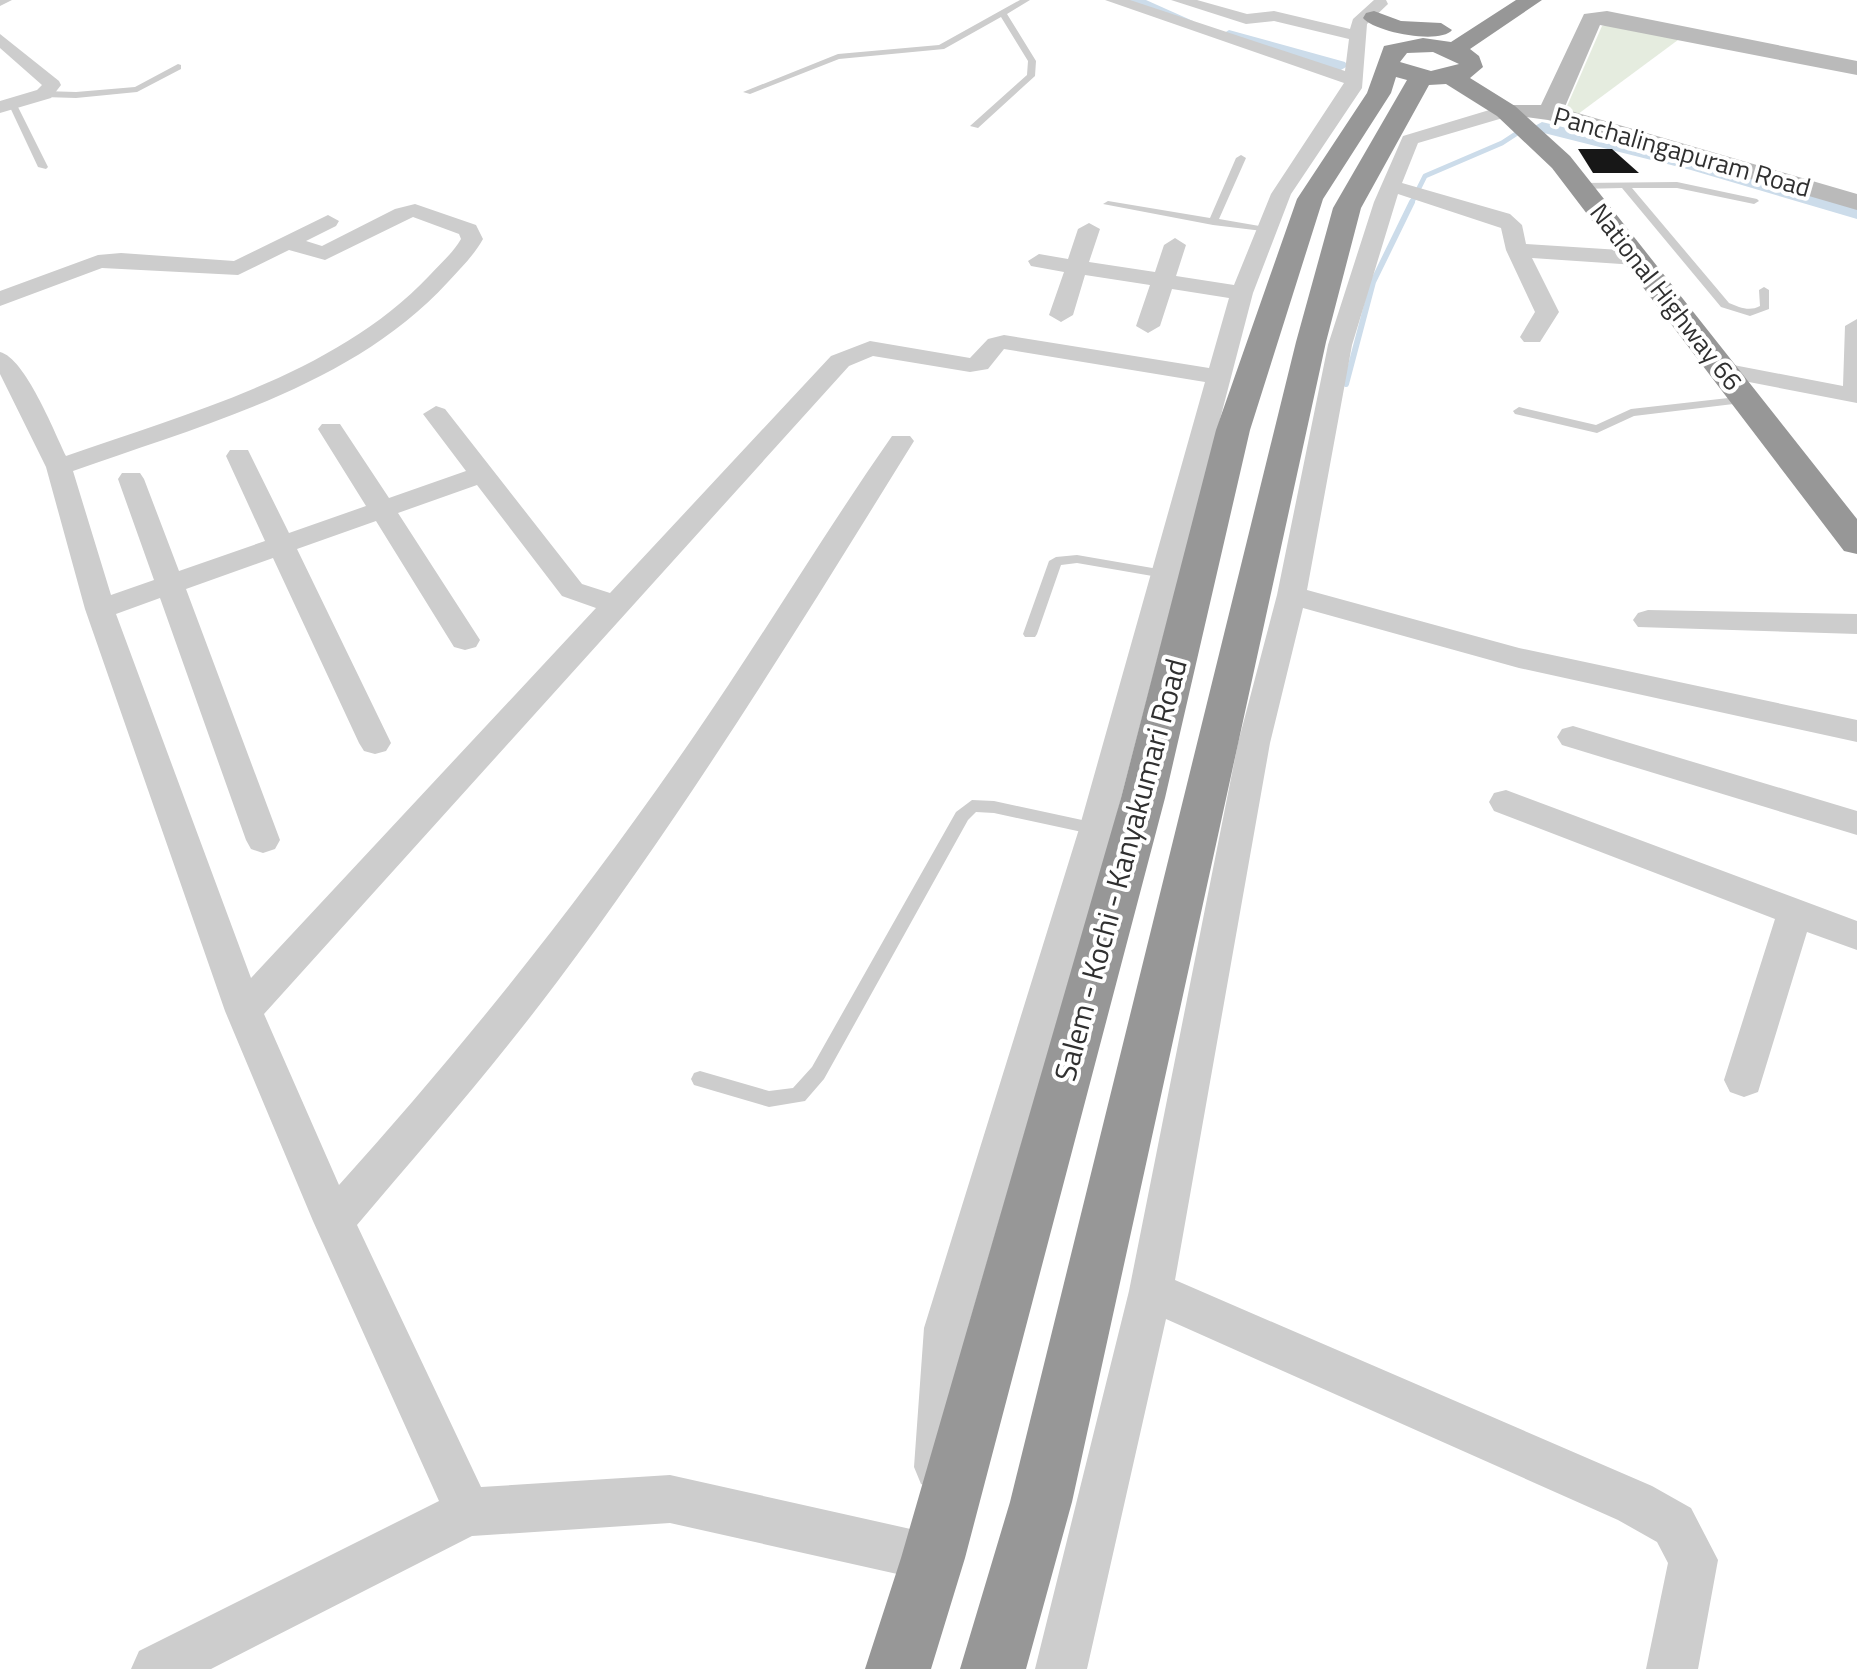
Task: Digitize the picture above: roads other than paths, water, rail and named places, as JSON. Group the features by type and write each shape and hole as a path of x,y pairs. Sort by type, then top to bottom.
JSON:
{"highway":[{"path":"1414,65 1502,0"},
{"path":"1414,65 1485,29 1531,0"},
{"path":"1373,15 1411,29 1414,65"},
{"path":"1373,15 1379,34 1414,65 1501,107"},
{"path":"1485,29 1490,73 1501,107"},
{"name":"National Highway 66","path":"1414,65 1501,107 1561,162 1857,543"},
{"name":"Salem - Kochi - Kanyakumari Road","path":"898,1669 933,1558 1143,798 1233,430 1310,199 1414,65"},
{"name":"Salem - Kochi - Kanyakumari Road","path":"993,1669 1041,1502 1311,342 1347,208 1414,65"}],"street":[{"path":"1113,0 1414,65"},
{"path":"1179,0 1246,19 1373,15 1414,65"},
{"path":"1550,113 1592,19 1607,18 1857,68"},
{"path":"0,39 52,85 44,94 6,105"},
{"path":"157,1669 468,1512 670,1499 933,1558 946,1328 1096,829 1242,293 1281,194 1353,88 1414,65"},
{"path":"1061,1669 1151,1291 1254,743 1292,595 1340,345 1391,186 1410,140 1430,129 1478,121 1501,107"},
{"name":"Panchalingapuram Road","path":"1501,107 1550,113 1857,202"},
{"path":"1391,186 1502,219 1511,225 1517,250 1547,312 1532,337"},
{"path":"59,467 230,405 332,359 411,307 472,239 468,230 415,210 402,213 325,253 287,243"},
{"path":"0,299 98,262 121,260 226,269 254,261 328,221"},
{"path":"1061,315 1089,229"},
{"path":"1148,326 1175,245"},
{"path":"1517,250 1636,258"},
{"path":"1039,261 1242,293"},
{"path":"1723,370 1856,396 1857,326"},
{"path":"244,1011 840,361 855,352 889,350 970,365 979,364 996,344 1017,343 1221,377"},
{"path":"0,359 11,372 59,467 100,609 244,1011 334,1221 468,1512"},
{"path":"436,414 572,590 617,605"},
{"path":"331,429 465,640"},
{"path":"334,1221 489,1043 619,870 745,689 901,441"},
{"path":"239,456 375,743"},
{"path":"100,609 169,582 481,475"},
{"path":"131,479 263,840"},
{"path":"1292,595 1519,658 1857,731"},
{"path":"1648,620 1857,624"},
{"path":"1573,737 1857,823"},
{"path":"1506,802 1857,936"},
{"path":"1744,1080 1795,913"},
{"path":"1151,1291 1635,1503 1674,1525 1693,1560 1672,1669"}],"lane":[{"path":"747,92 838,57 941,47 1026,0"},
{"path":"975,126 1031,76 1032,61 1002,12"},
{"path":"44,94 76,95 137,89 178,67"},
{"path":"6,105 43,167"},
{"path":"1213,222 1241,158"},
{"path":"1624,185 1725,305 1750,313 1761,310 1765,307 1764,290"},
{"path":"1580,186 1688,187 1754,201"},
{"path":"1108,204 1267,230"},
{"path":"1519,411 1597,429 1631,413 1746,400"},
{"path":"1030,634 1056,561 1077,559 1164,574"},
{"path":"700,1079 769,1099 798,1095 818,1073 962,816 972,806 994,807 1096,829"}],"waterway":[{"path":"1132,0 1185,21"},
{"path":"1229,35 1339,66"},
{"path":"1542,127 1698,166 1857,213"},
{"path":"1412,202 1425,176 1502,143 1525,128"},
{"path":"1346,384 1373,282 1412,202"}]}
